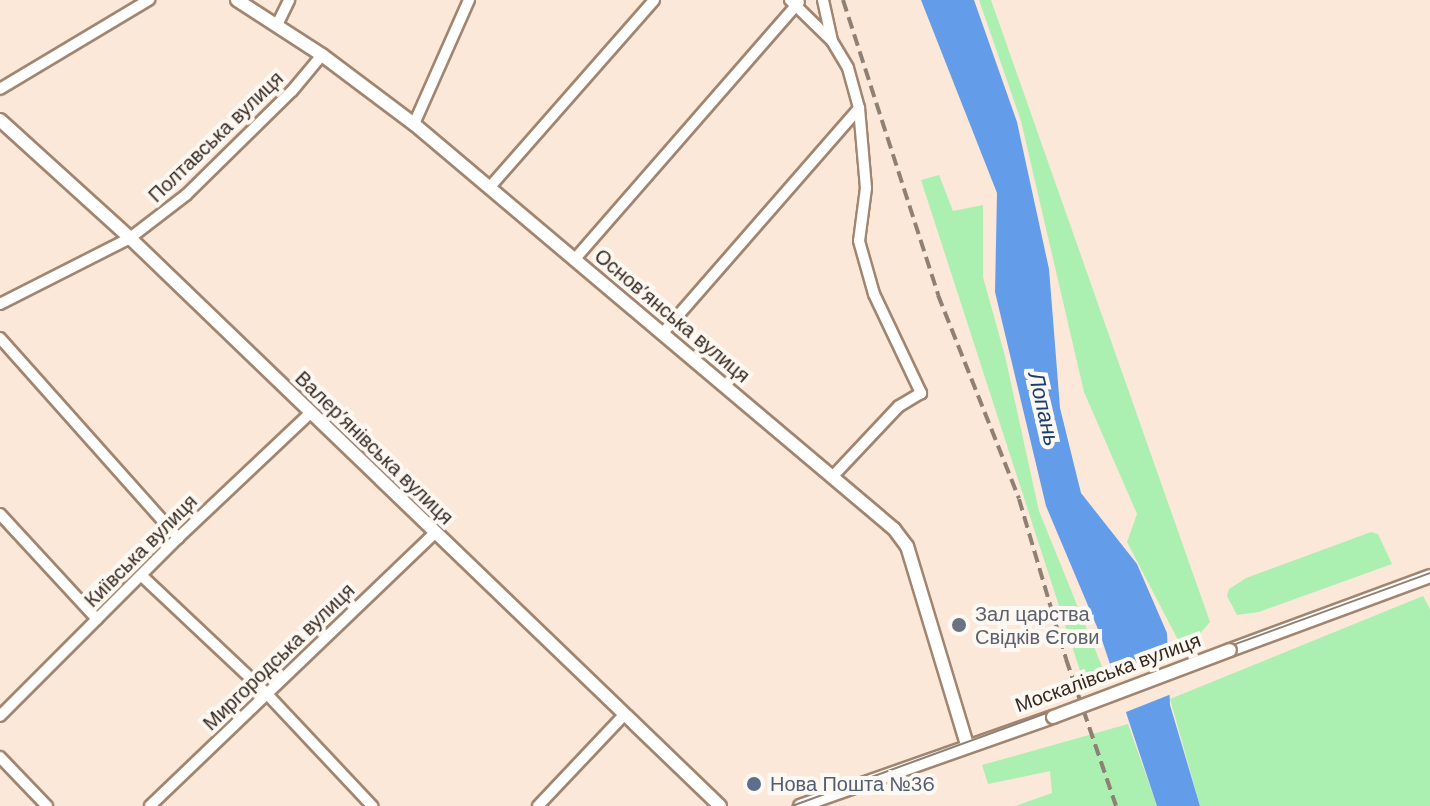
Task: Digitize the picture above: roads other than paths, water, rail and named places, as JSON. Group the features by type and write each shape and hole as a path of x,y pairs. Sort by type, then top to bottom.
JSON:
{"street":[{"path":"0,89 149,0"},
{"name":"Основ’янська вулиця","path":"237,0 322,55 414,124 894,529 907,546 967,745"},
{"path":"277,25 289,0"},
{"path":"414,124 469,0"},
{"path":"489,188 654,0"},
{"path":"823,0 832,41"},
{"path":"574,260 796,2 832,41 848,68 859,108 866,188 859,241 874,294 921,393 899,406 832,477"},
{"name":"Полтавська вулиця","path":"0,304 130,238 186,195 292,91 322,55"},
{"path":"662,334 859,108"},
{"name":"Валер’янівська вулиця","path":"0,120 130,238 623,716 720,806"},
{"path":"0,338 178,538"},
{"name":"Київська вулиця","path":"0,716 178,538 310,413"},
{"path":"0,514 97,619"},
{"name":"Миргородська вулиця","path":"150,806 434,534"},
{"path":"142,576 267,694 372,806"},
{"name":"Москалівська вулиця","path":"800,806 1053,717 1430,576"},
{"path":"538,806 623,716"},
{"path":"0,757 47,806"}],"water":[{"name":"Лопань","path":"921,0 974,0 1017,122 1049,269 1060,408 1081,493 1137,564 1167,633 1170,705 1200,806 1157,806 1100,634 1046,506 995,292 997,193"}],"tram line":[{"path":"792,806 1430,573"}],"railway":[{"path":"843,0 938,295 1019,499 1066,659 1116,806"}],"place":[{"name":"Зал царства Свідків Єгови","path":"959,625"},
{"name":"Нова Пошта №36","path":"754,784"}]}
